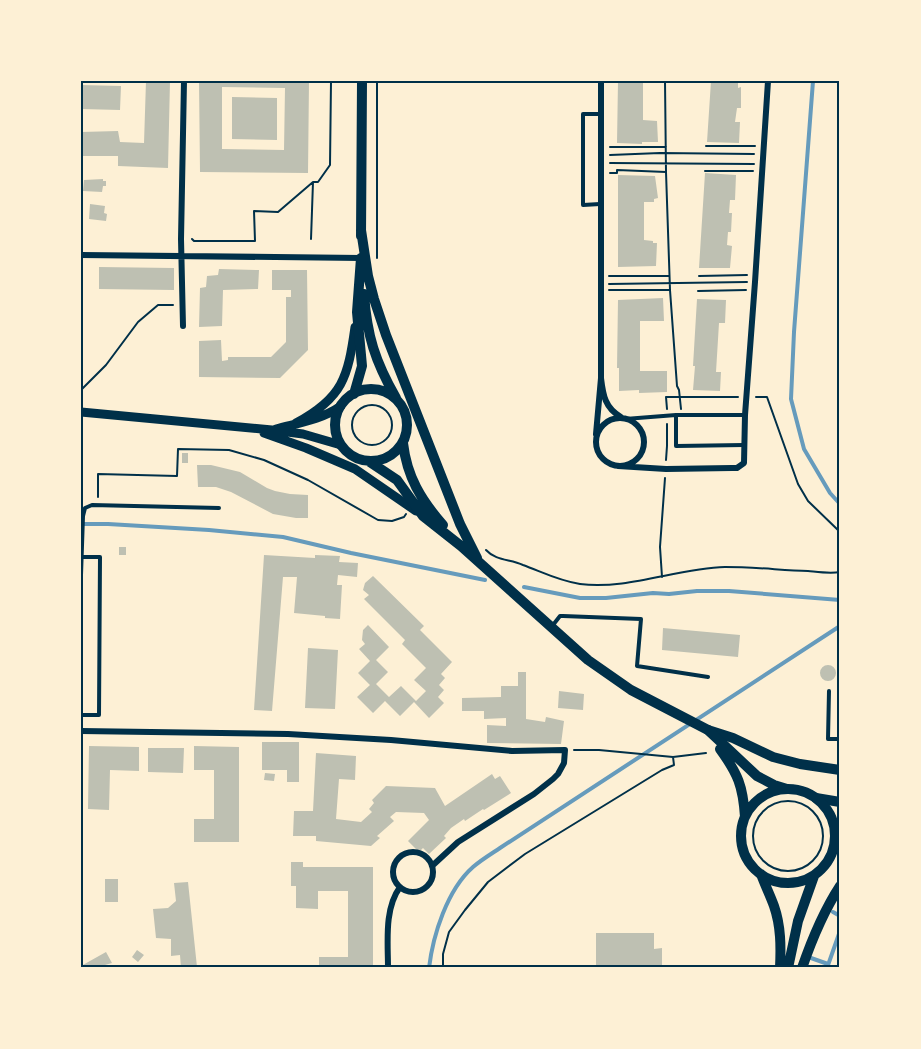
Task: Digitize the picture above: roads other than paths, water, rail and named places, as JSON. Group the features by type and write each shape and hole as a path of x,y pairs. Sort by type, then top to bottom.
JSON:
{"main road":[{"path":"362,81 361,253 365,313 378,365 406,417 407,425 403,442 393,454 370,462"},
{"path":"361,230 368,276 386,335 460,524 480,563"},
{"path":"354,394 362,366 357,312 361,253"},
{"path":"398,401 377,390 365,390 346,399 338,412 335,425 341,445 346,452 370,462 397,480 423,516 461,546 588,660 652,702 706,729 733,738 773,757 840,770"},
{"path":"403,442 407,467 414,485 430,510 461,546"},
{"path":"706,729 757,776 774,785 805,792 816,798 828,810 834,825 837,847 826,864 814,876 800,882 783,883 761,874 750,863 743,849 742,833 745,817 742,787 734,769 706,729"},
{"path":"745,817 765,795 787,789"},
{"path":"816,798 840,802"},
{"path":"761,874 774,905 779,926 780,968"},
{"path":"788,968 798,921 814,876"},
{"path":"802,968 821,919 840,886"}],"street":[{"path":"183,326 184,81"},
{"path":"601,81 601,378 596,446 600,456 608,463 618,466 666,469 737,468 744,463 745,415 768,81"},
{"path":"81,255 361,253"},
{"path":"296,423 321,408 342,384 349,367 357,312"},
{"path":"601,378 606,403 614,413 634,423 643,436 643,447 640,454 626,465 618,466"},
{"path":"272,430 319,418 341,406"},
{"path":"81,412 272,430 303,434 341,445"},
{"path":"596,441 603,425 613,419 625,419"},
{"path":"250,428 306,448 354,469 423,516"},
{"path":"81,731 288,734 391,740 512,751 565,750 564,763 553,779 534,794 458,842 432,866"},
{"path":"405,854 424,855 432,866 432,879 429,884 424,889 411,892 400,887 396,881 394,869 396,862 405,854"},
{"path":"388,968 391,904 400,887"}],"lane":[{"path":"601,114 583,114 583,205 601,204"},
{"path":"678,415 676,446 745,445"},
{"path":"625,419 678,415 745,415"},
{"path":"81,574 83,508 98,506 219,508"},
{"path":"81,715 99,715 100,636 100,557 82,556"},
{"path":"550,628 560,616 641,619 637,666 708,677"},
{"path":"829,691 828,739 840,739"}],"waterway":[{"path":"813,81 791,399 804,449 830,493 840,504"},
{"path":"82,524 209,530 283,537 485,580"},
{"path":"524,587 580,598 729,591 840,600"},
{"path":"429,968 438,928 449,900 464,877 476,864 840,626"},
{"path":"833,912 840,916"},
{"path":"827,968 840,931"},
{"path":"811,958 828,964"}]}
